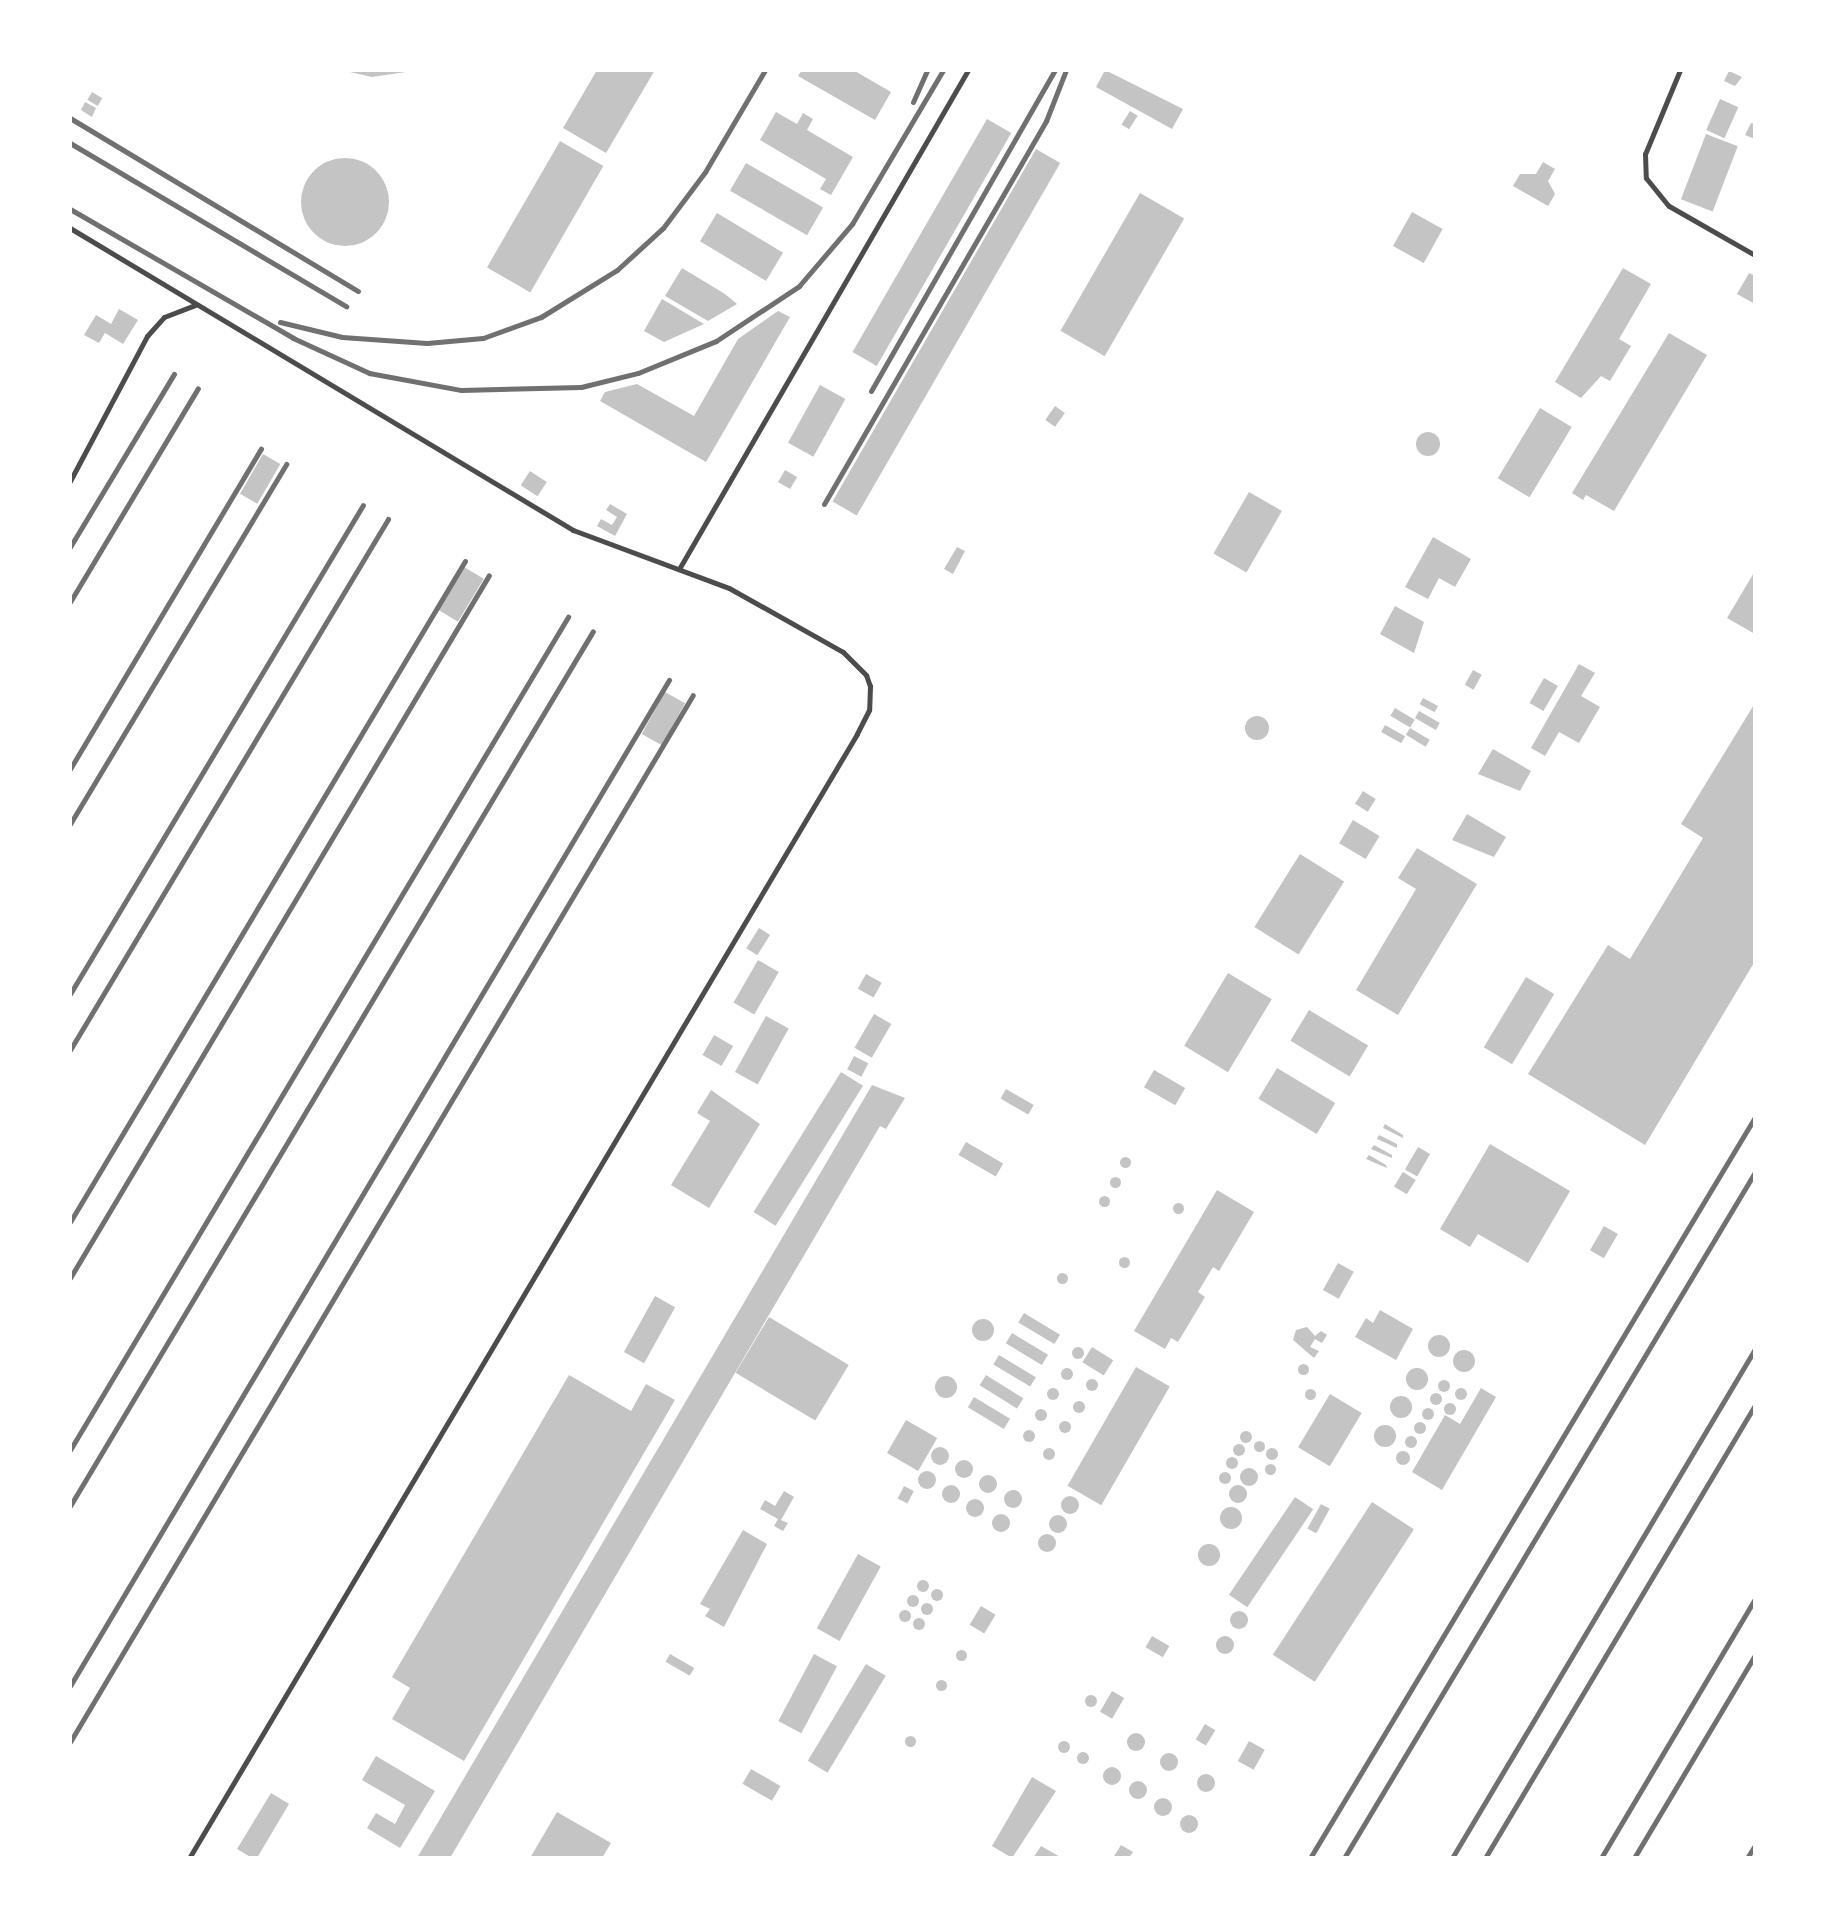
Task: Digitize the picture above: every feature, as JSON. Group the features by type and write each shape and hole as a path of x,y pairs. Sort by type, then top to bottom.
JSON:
{"lane":[{"path":"679,569 968,70"},
{"path":"1680,70 1645,154 1646,178 1669,206 1755,255"},
{"path":"70,228 573,530 729,588 843,652 866,675 869,710 189,1858"},
{"path":"70,481 147,336 164,317 196,304"}],"building":[{"path":"341,70 406,70 406,72 372,77"},
{"path":"597,70 655,70 606,153 563,128"},
{"path":"802,70 853,70 891,92 875,120 798,76"},
{"path":"1105,70 1183,109 1172,129 1096,87"},
{"path":"1729,71 1742,77 1735,86 1724,81"},
{"path":"92,92 102,98 98,106 87,100"},
{"path":"1720,99 1738,107 1724,138 1706,130"},
{"path":"85,102 96,108 92,117 81,110"},
{"path":"1130,111 1138,116 1129,129 1122,125"},
{"path":"776,112 797,124 803,113 813,119 807,130 853,157 831,195 820,189 826,179 760,140"},
{"path":"987,119 1011,133 877,366 852,352"},
{"path":"1751,123 1755,124 1755,139 1745,135"},
{"path":"1706,134 1738,146 1713,212 1681,199"},
{"path":"560,141 603,166 530,292 487,267"},
{"path":"1036,149 1060,163 857,515 833,501"},
{"path":"345,158 362,162 376,171 385,185 389,202 385,219 376,233 362,242 345,246 328,242 314,233 305,219 301,202 305,185 314,171 328,162"},
{"path":"1543,162 1555,169 1548,181 1555,194 1548,206 1513,186 1520,174 1536,174"},
{"path":"746,163 823,208 807,235 730,191"},
{"path":"1140,193 1184,218 1105,356 1060,331"},
{"path":"1412,212 1443,229 1424,263 1393,246"},
{"path":"717,213 783,253 766,281 700,241"},
{"path":"682,268 737,304 708,321 665,296"},
{"path":"1623,268 1651,284 1619,339 1631,346 1610,381 1601,376 1581,398 1555,382"},
{"path":"1749,273 1755,276 1755,304 1737,294"},
{"path":"662,299 704,324 664,342 644,331"},
{"path":"119,309 138,320 123,344 105,333 99,343 84,335 96,315 111,324"},
{"path":"778,311 790,317 706,462 600,401 605,392 637,384 694,416 738,339"},
{"path":"1669,333 1707,355 1614,511 1586,495 1583,500 1572,493"},
{"path":"820,385 845,399 813,457 788,443"},
{"path":"1055,406 1065,413 1055,427 1045,420"},
{"path":"1540,408 1572,427 1529,497 1498,478"},
{"path":"1428,432 1437,435 1440,444 1437,453 1428,456 1419,453 1416,444 1419,435"},
{"path":"263,454 280,464 257,504 240,494"},
{"path":"785,470 797,477 790,489 778,482"},
{"path":"530,471 547,482 538,496 521,485"},
{"path":"1249,492 1282,511 1246,572 1214,553"},
{"path":"610,504 627,514 615,536 597,526 601,519 612,525 617,517 606,510"},
{"path":"1433,537 1471,559 1455,587 1439,578 1428,599 1405,587"},
{"path":"957,547 965,551 953,574 944,569"},
{"path":"464,567 484,579 458,622 438,610"},
{"path":"1755,571 1755,634 1727,618"},
{"path":"1395,606 1424,622 1414,653 1380,634"},
{"path":"1579,664 1595,673 1581,696 1600,707 1579,743 1559,732 1545,756 1531,748"},
{"path":"1473,670 1482,675 1474,690 1465,685"},
{"path":"1544,678 1558,686 1543,711 1530,703"},
{"path":"665,692 685,703 662,745 642,734"},
{"path":"1423,698 1438,706 1435,712 1420,704"},
{"path":"1755,703 1755,961 1645,1145 1528,1074 1608,945 1630,959 1703,838 1681,824"},
{"path":"1395,708 1415,720 1410,728 1390,716"},
{"path":"1419,711 1440,723 1436,730 1415,718"},
{"path":"1257,716 1266,719 1269,728 1266,737 1257,740 1248,737 1245,728 1248,719"},
{"path":"1385,725 1405,736 1401,743 1381,732"},
{"path":"1410,728 1430,740 1426,747 1406,735"},
{"path":"1493,749 1531,771 1520,791 1478,774"},
{"path":"1363,791 1376,799 1368,812 1355,804"},
{"path":"1467,814 1506,837 1494,857 1452,840"},
{"path":"1353,820 1380,836 1366,859 1339,843"},
{"path":"1417,848 1477,884 1398,1015 1356,990 1416,889 1398,878"},
{"path":"1300,854 1344,882 1299,954 1254,927"},
{"path":"759,928 770,935 757,955 746,948"},
{"path":"758,960 779,972 754,1014 734,1002"},
{"path":"1228,973 1272,999 1228,1072 1184,1046"},
{"path":"866,974 882,983 874,998 858,989"},
{"path":"1526,977 1554,994 1512,1064 1484,1047"},
{"path":"1309,1010 1368,1046 1350,1076 1290,1041"},
{"path":"874,1014 891,1024 872,1058 855,1048"},
{"path":"766,1016 789,1029 758,1085 735,1072"},
{"path":"714,1035 733,1046 722,1066 702,1055"},
{"path":"854,1056 868,1063 861,1077 847,1069"},
{"path":"1277,1068 1335,1103 1317,1134 1258,1099"},
{"path":"1154,1070 1185,1088 1175,1105 1144,1087"},
{"path":"841,1072 863,1086 776,1226 754,1212"},
{"path":"872,1085 905,1098 886,1129 880,1126 450,1858 417,1858"},
{"path":"1006,1089 1034,1105 1028,1115 1000,1099"},
{"path":"711,1090 760,1124 709,1208 671,1185 710,1121 697,1113"},
{"path":"1385,1124 1403,1135 1403,1138 1383,1128"},
{"path":"1379,1135 1397,1144 1397,1148 1377,1139"},
{"path":"966,1142 1003,1164 996,1176 958,1155"},
{"path":"1490,1144 1570,1191 1528,1263 1478,1234 1470,1247 1440,1229"},
{"path":"1374,1145 1392,1155 1392,1158 1371,1149"},
{"path":"1418,1147 1430,1154 1417,1177 1405,1170"},
{"path":"1369,1155 1386,1165 1387,1168 1366,1159"},
{"path":"1125,1156 1131,1162 1125,1168 1119,1162"},
{"path":"1403,1172 1416,1180 1407,1194 1394,1186"},
{"path":"1115,1176 1121,1182 1115,1188 1109,1182"},
{"path":"1217,1190 1254,1212 1219,1271 1213,1267 1198,1292 1205,1297 1178,1342 1171,1338 1165,1349 1134,1331"},
{"path":"1104,1195 1110,1201 1104,1207 1098,1201"},
{"path":"1178,1202 1184,1208 1178,1214 1172,1208"},
{"path":"1604,1226 1618,1234 1604,1258 1590,1250"},
{"path":"1124,1256 1130,1262 1124,1268 1118,1262"},
{"path":"1338,1263 1354,1272 1339,1299 1323,1290"},
{"path":"1062,1272 1068,1278 1062,1284 1056,1278"},
{"path":"655,1296 675,1307 644,1363 624,1352"},
{"path":"1380,1310 1413,1329 1396,1360 1355,1337 1366,1318 1373,1323"},
{"path":"1024,1313 1060,1335 1054,1344 1018,1322"},
{"path":"769,1317 849,1365 815,1421 736,1373"},
{"path":"983,1319 991,1322 994,1330 991,1338 983,1341 975,1338 972,1330 975,1322"},
{"path":"1307,1327 1315,1336 1321,1331 1327,1335 1322,1343 1315,1339 1310,1347 1319,1351 1314,1358 1293,1340 1296,1330"},
{"path":"1012,1333 1048,1355 1042,1365 1006,1343"},
{"path":"1439,1335 1447,1338 1450,1346 1447,1354 1439,1357 1431,1354 1428,1346 1431,1338"},
{"path":"1092,1347 1113,1360 1104,1376 1082,1362"},
{"path":"1073,1348 1083,1348 1083,1358 1073,1358"},
{"path":"1464,1350 1472,1353 1475,1361 1472,1369 1464,1372 1456,1369 1453,1361 1456,1353"},
{"path":"999,1355 1036,1377 1030,1387 993,1364"},
{"path":"1303,1363 1309,1369 1303,1375 1297,1369"},
{"path":"1136,1367 1170,1386 1101,1505 1068,1486"},
{"path":"1417,1368 1425,1371 1428,1379 1425,1387 1417,1390 1409,1387 1406,1379 1409,1371"},
{"path":"1062,1369 1072,1369 1072,1379 1062,1379"},
{"path":"569,1375 631,1411 646,1384 675,1400 464,1761 392,1719 410,1688 392,1677"},
{"path":"986,1375 1023,1398 1017,1408 980,1385"},
{"path":"946,1376 954,1379 957,1387 954,1395 946,1398 938,1395 935,1387 938,1379"},
{"path":"1087,1380 1097,1380 1097,1390 1087,1390"},
{"path":"1439,1381 1449,1381 1449,1391 1439,1391"},
{"path":"1310,1388 1316,1394 1310,1400 1304,1394"},
{"path":"1481,1388 1496,1397 1442,1490 1412,1472 1445,1415 1460,1424"},
{"path":"1048,1389 1058,1389 1058,1399 1048,1399"},
{"path":"1456,1389 1466,1389 1466,1399 1456,1399"},
{"path":"1330,1394 1362,1413 1330,1466 1298,1447"},
{"path":"1431,1394 1441,1394 1441,1404 1431,1404"},
{"path":"1401,1396 1409,1399 1412,1407 1409,1415 1401,1418 1393,1415 1390,1407 1393,1399"},
{"path":"974,1397 1010,1419 1004,1429 968,1407"},
{"path":"1074,1402 1084,1402 1084,1412 1074,1412"},
{"path":"1445,1404 1455,1404 1455,1414 1445,1414"},
{"path":"1423,1409 1433,1409 1433,1419 1423,1419"},
{"path":"1036,1410 1046,1410 1046,1420 1036,1420"},
{"path":"906,1420 937,1438 918,1471 887,1453"},
{"path":"1060,1422 1070,1422 1070,1432 1060,1432"},
{"path":"1415,1423 1425,1423 1425,1433 1415,1433"},
{"path":"1385,1425 1393,1428 1396,1436 1393,1444 1385,1447 1377,1444 1374,1436 1377,1428"},
{"path":"1024,1431 1034,1431 1034,1441 1024,1441"},
{"path":"1241,1432 1251,1432 1251,1442 1241,1442"},
{"path":"1406,1437 1416,1437 1416,1447 1406,1447"},
{"path":"1259,1440 1265,1446 1259,1452 1253,1446"},
{"path":"1234,1445 1244,1445 1244,1455 1234,1455"},
{"path":"940,1447 949,1456 940,1465 931,1456"},
{"path":"1044,1449 1054,1449 1054,1459 1044,1459"},
{"path":"1267,1449 1277,1449 1277,1459 1267,1459"},
{"path":"1403,1451 1410,1458 1403,1465 1396,1458"},
{"path":"1227,1458 1237,1458 1237,1468 1227,1468"},
{"path":"964,1460 973,1469 964,1478 955,1469"},
{"path":"1270,1463 1276,1469 1270,1475 1264,1469"},
{"path":"1249,1468 1258,1477 1249,1486 1240,1477"},
{"path":"927,1471 936,1480 927,1489 918,1480"},
{"path":"1220,1473 1230,1473 1230,1483 1220,1483"},
{"path":"988,1475 997,1484 988,1493 979,1484"},
{"path":"951,1485 960,1494 951,1503 942,1494"},
{"path":"1238,1485 1247,1494 1238,1503 1229,1494"},
{"path":"904,1486 914,1491 907,1503 898,1498"},
{"path":"1013,1490 1022,1499 1013,1508 1004,1499"},
{"path":"784,1491 794,1497 781,1520 788,1523 783,1531 774,1526 778,1519 760,1509 765,1500 775,1506"},
{"path":"1070,1496 1079,1505 1070,1514 1061,1505"},
{"path":"1295,1497 1313,1509 1247,1607 1229,1595"},
{"path":"975,1499 984,1508 975,1517 966,1508"},
{"path":"1372,1502 1414,1529 1315,1682 1273,1655"},
{"path":"1321,1504 1330,1509 1316,1533 1307,1528"},
{"path":"1231,1507 1239,1510 1242,1518 1239,1526 1231,1529 1223,1526 1220,1518 1223,1510"},
{"path":"1001,1514 1010,1523 1001,1532 992,1523"},
{"path":"1058,1515 1067,1524 1058,1533 1049,1524"},
{"path":"743,1530 767,1544 724,1627 705,1616 710,1609 700,1604"},
{"path":"1047,1534 1056,1543 1047,1552 1038,1543"},
{"path":"1209,1544 1217,1547 1220,1555 1217,1563 1209,1566 1201,1563 1198,1555 1201,1547"},
{"path":"858,1554 881,1567 840,1641 817,1628"},
{"path":"918,1581 928,1581 928,1591 918,1591"},
{"path":"932,1590 942,1590 942,1600 932,1600"},
{"path":"908,1596 918,1596 918,1606 908,1606"},
{"path":"922,1604 932,1604 932,1614 922,1614"},
{"path":"981,1606 996,1615 984,1634 970,1625"},
{"path":"900,1611 910,1611 910,1621 900,1621"},
{"path":"1239,1611 1248,1620 1239,1629 1230,1620"},
{"path":"914,1619 924,1619 924,1629 914,1629"},
{"path":"1152,1636 1169,1646 1163,1657 1146,1647"},
{"path":"1225,1636 1234,1645 1225,1654 1216,1645"},
{"path":"961,1649 967,1655 961,1661 955,1655"},
{"path":"670,1654 694,1668 690,1676 666,1662"},
{"path":"814,1654 837,1666 801,1733 778,1721"},
{"path":"866,1664 886,1676 828,1773 808,1761"},
{"path":"941,1679 947,1685 941,1691 935,1685"},
{"path":"1112,1691 1124,1698 1112,1719 1100,1712"},
{"path":"1086,1696 1096,1696 1096,1706 1086,1706"},
{"path":"1205,1724 1215,1730 1206,1746 1196,1739"},
{"path":"1136,1733 1145,1742 1136,1751 1127,1742"},
{"path":"910,1735 916,1741 910,1747 904,1741"},
{"path":"1249,1741 1265,1750 1254,1770 1238,1761"},
{"path":"1059,1742 1069,1742 1069,1752 1059,1752"},
{"path":"1078,1753 1088,1753 1088,1763 1078,1763"},
{"path":"1169,1753 1178,1762 1169,1771 1160,1762"},
{"path":"376,1756 435,1791 400,1848 367,1828 376,1813 395,1824 405,1805 362,1780"},
{"path":"1112,1767 1121,1776 1112,1785 1103,1776"},
{"path":"751,1769 780,1786 772,1801 742,1784"},
{"path":"1206,1774 1215,1783 1206,1792 1197,1783"},
{"path":"1032,1777 1056,1791 1012,1858 992,1846"},
{"path":"1138,1781 1147,1790 1138,1799 1129,1790"},
{"path":"271,1793 289,1804 257,1858 252,1858 237,1849"},
{"path":"1163,1798 1172,1807 1163,1816 1154,1807"},
{"path":"557,1812 611,1843 602,1858 530,1858"},
{"path":"1189,1815 1198,1824 1189,1833 1180,1824"},
{"path":"1121,1845 1133,1852 1129,1858 1113,1858"},
{"path":"1041,1846 1062,1858 1033,1858"}],"railway":[{"path":"280,322 342,337 427,343 483,338 541,317 617,270 663,228 705,172 765,70"},
{"path":"913,102 927,70"},
{"path":"70,209 293,338 369,373 461,390 581,387 638,373 716,341 799,286 852,224 943,70"},
{"path":"871,391 1055,70"},
{"path":"824,504 1046,121 1066,70"},
{"path":"70,118 358,291"},
{"path":"70,143 346,306"},
{"path":"70,547 174,374"},
{"path":"70,602 198,388"},
{"path":"70,769 261,449"},
{"path":"70,824 286,464"},
{"path":"70,994 363,505"},
{"path":"70,1050 388,519"},
{"path":"70,1222 465,561"},
{"path":"70,1278 489,575"},
{"path":"70,1450 568,617"},
{"path":"70,1506 593,631"},
{"path":"70,1686 669,680"},
{"path":"70,1742 693,695"},
{"path":"1310,1858 1755,1117"},
{"path":"1344,1858 1755,1172"},
{"path":"1452,1858 1755,1349"},
{"path":"1485,1858 1755,1405"},
{"path":"1601,1858 1755,1599"},
{"path":"1634,1858 1755,1655"},
{"path":"1747,1858 1755,1845"}]}
